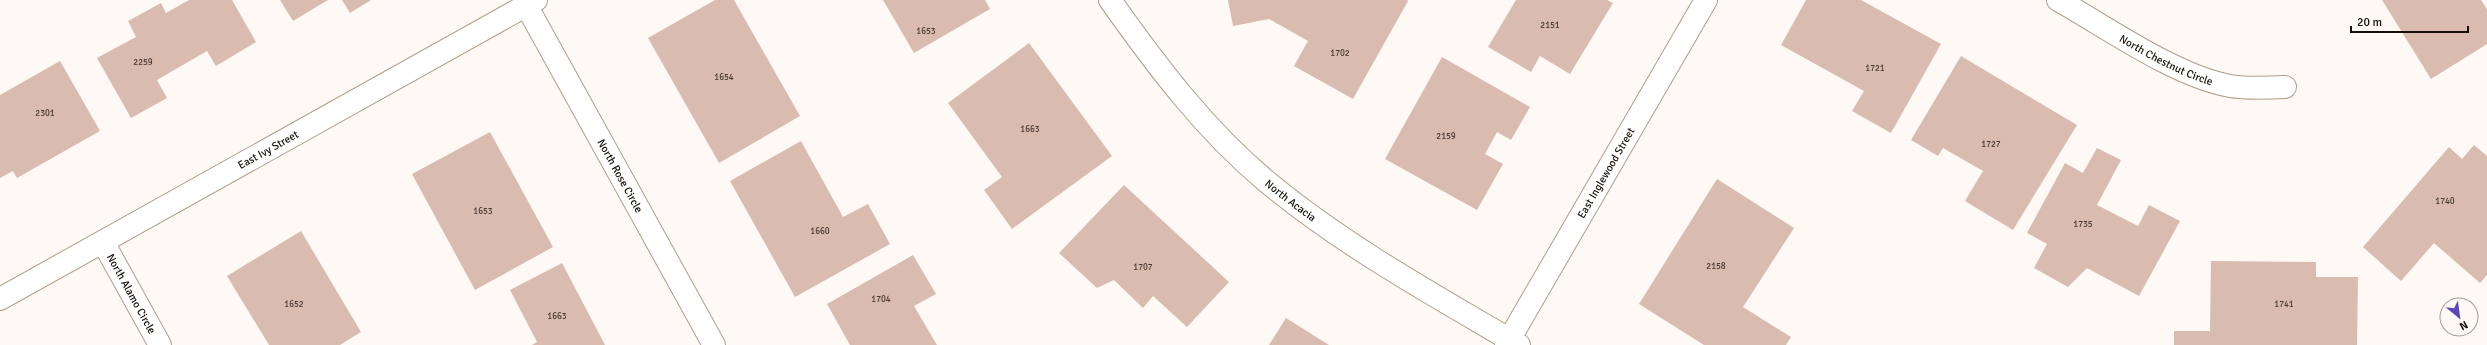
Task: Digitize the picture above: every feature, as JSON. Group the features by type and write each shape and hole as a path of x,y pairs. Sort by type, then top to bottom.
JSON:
{"street":[{"name":"North Acacia","path":"1110,0 1179,93 1221,138 1264,180 1316,220 1371,257 1511,343"},
{"name":"East Inglewood Street","path":"1511,343 1706,0"},
{"name":"North Chestnut Circle","path":"2058,0 2177,68 2203,79 2230,86 2259,89 2285,87"},
{"name":"East Ivy Street","path":"0,299 531,3"},
{"name":"North Rose Circle","path":"531,3 714,345"},
{"name":"North Alamo Circle","path":"103,242 160,345"}],"building":[{"path":"189,0 232,0 256,42 216,66 207,51 157,80 167,98 131,118 97,58 136,37 128,21 161,3 166,13"},
{"path":"280,0 328,0 293,21"},
{"path":"342,0 371,0 350,13"},
{"path":"715,0 734,0 800,116 719,163 648,38"},
{"path":"883,0 985,0 990,9 914,53"},
{"path":"1228,0 1408,1 1353,99 1294,66 1308,41 1269,19 1233,26"},
{"path":"1516,0 1607,0 1613,3 1570,74 1540,56 1531,72 1488,47"},
{"path":"1806,0 1861,0 1941,44 1891,133 1852,111 1864,91 1781,45"},
{"path":"2382,0 2481,0 2487,9 2487,44 2431,79"},
{"path":"1029,43 1112,156 1012,229 984,190 1002,177 948,103"},
{"path":"1961,56 2077,125 2013,230 1965,201 1983,171 1943,148 1938,156 1911,140"},
{"path":"1442,57 1530,107 1511,140 1497,132 1485,154 1503,164 1477,210 1385,159"},
{"path":"60,61 100,131 17,178 13,171 0,178 0,95"},
{"path":"490,132 553,247 475,290 412,174"},
{"path":"801,141 843,217 868,204 890,244 795,297 730,181"},
{"path":"2474,145 2487,156 2487,275 2480,283 2434,243 2401,281 2363,247 2449,147 2462,159"},
{"path":"2097,148 2121,160 2097,205 2138,226 2149,205 2180,221 2139,296 2087,268 2068,287 2034,268 2047,244 2027,233 2065,163 2083,173"},
{"path":"1717,179 1794,228 1743,307 1791,337 1786,345 1704,345 1639,304"},
{"path":"1124,185 1229,282 1187,327 1153,296 1143,308 1114,280 1097,288 1059,253"},
{"path":"301,231 361,332 340,345 269,345 227,276"},
{"path":"913,255 936,294 914,306 937,345 850,345 827,304"},
{"path":"2211,261 2316,262 2316,277 2358,277 2357,345 2174,345 2174,331 2210,331"},
{"path":"562,263 605,345 532,345 537,342 510,290"},
{"path":"1286,318 1329,345 1269,345"}]}
